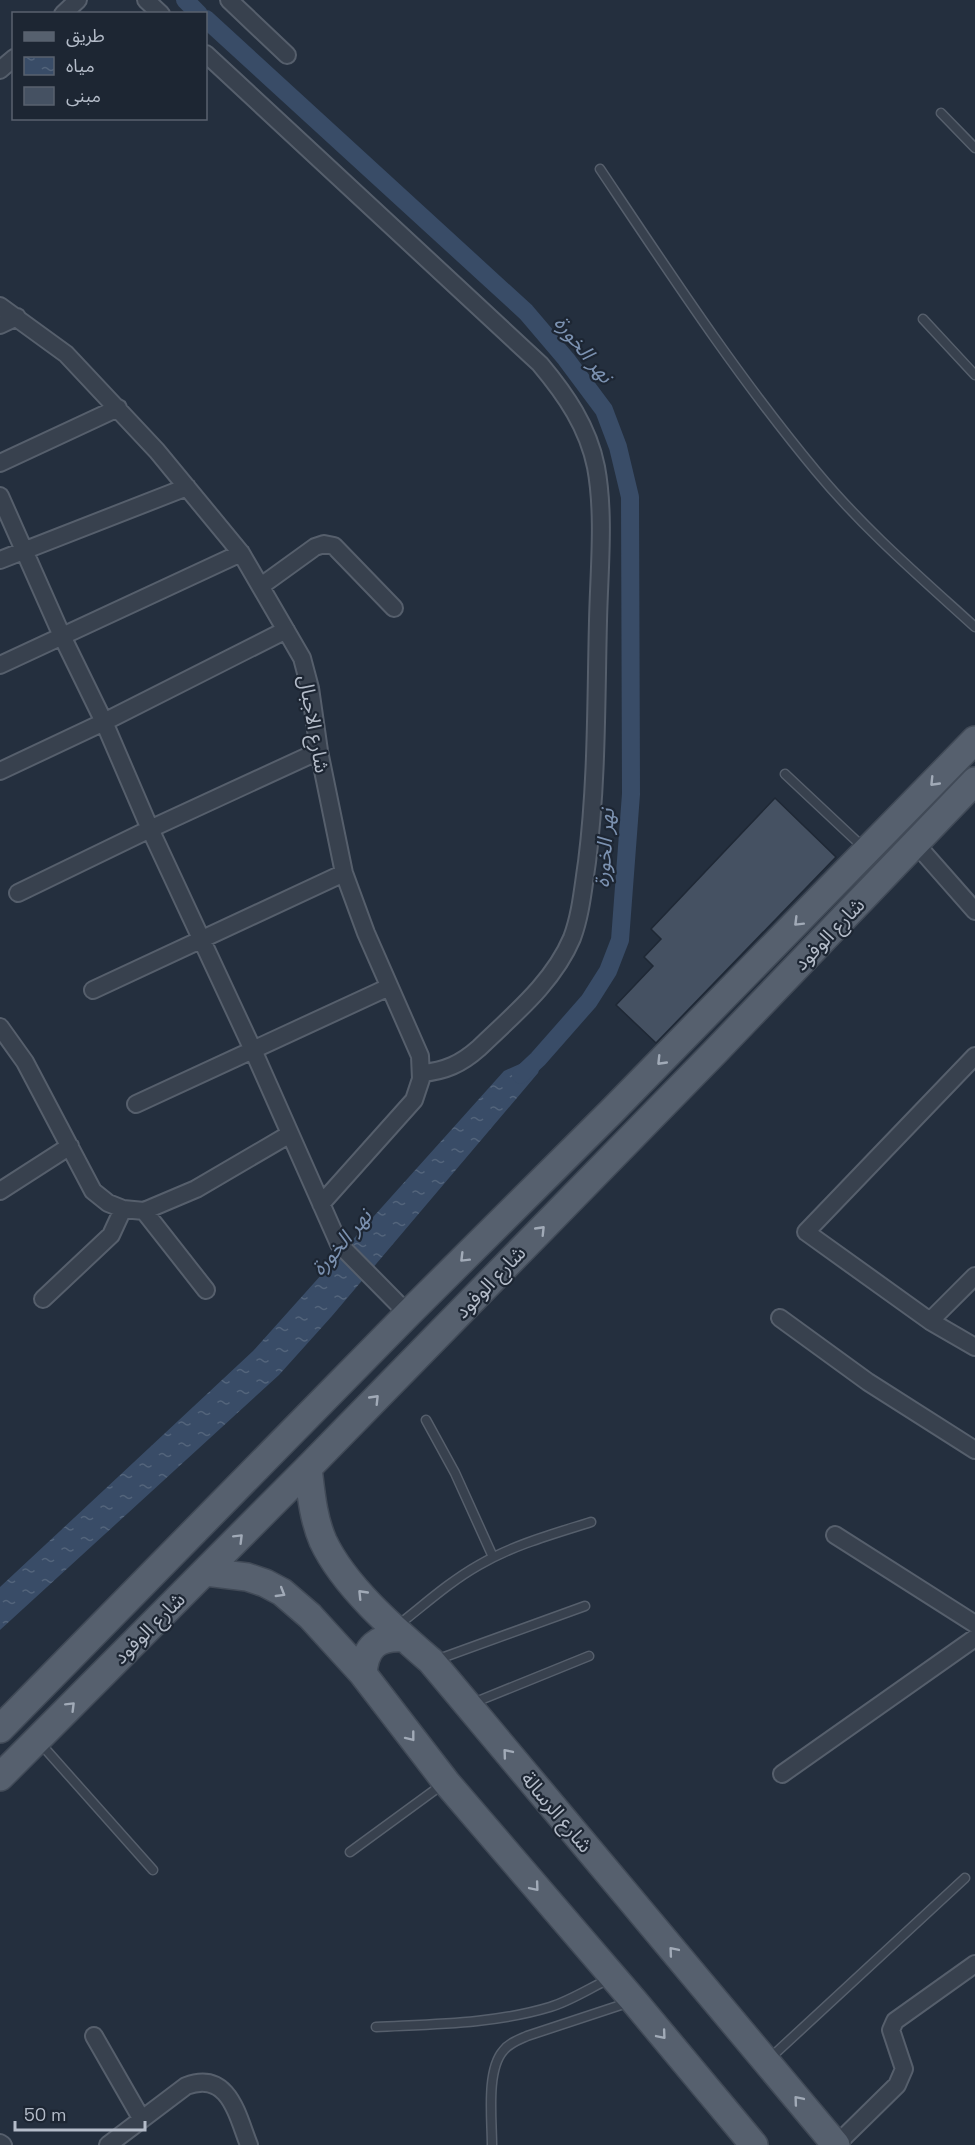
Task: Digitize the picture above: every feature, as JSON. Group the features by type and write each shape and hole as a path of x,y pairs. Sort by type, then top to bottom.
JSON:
{"main road":[{"name":"شارع الوفود","path":"0,1730 975,740"},
{"name":"شارع الوفود","path":"0,1777 308,1468 975,781"},
{"name":"شارع الرسالة","path":"308,1468 316,1522 331,1556 353,1585 399,1633 431,1661 836,2145"},
{"path":"206,1572 248,1577 282,1592 310,1616 363,1674 446,1782 754,2145"},
{"path":"363,1674 364,1662 369,1650 379,1641 399,1633"}],"street":[{"path":"65,12 78,0"},
{"path":"146,0 158,12"},
{"path":"229,0 287,55"},
{"path":"207,55 540,364 568,400 580,421 596,466 600,514 595,753 590,835 577,923 565,952 549,977 467,1059 437,1071 422,1073 419,1090 407,1109 321,1204"},
{"path":"0,70 12,60"},
{"name":"شارع الاجبال","path":"0,306 66,354 118,408 187,487 241,553 302,658 310,688 319,751 344,873 366,933 416,1045 422,1073"},
{"path":"0,325 17,317"},
{"path":"0,462 118,408"},
{"path":"0,560 187,487"},
{"path":"0,496 339,1244 408,1314"},
{"path":"261,586 315,547 324,544 334,546 394,608"},
{"path":"0,665 241,553"},
{"path":"0,771 104,722 286,630"},
{"path":"18,893 319,751"},
{"path":"916,844 975,911"},
{"path":"93,990 344,873"},
{"path":"136,1104 389,987"},
{"path":"0,1027 25,1062 93,1191 108,1203 123,1209 144,1211 196,1189 290,1134"},
{"path":"975,1056 806,1232 930,1321 975,1347"},
{"path":"0,1191 70,1146"},
{"path":"44,1299 111,1235 123,1209"},
{"path":"144,1211 206,1290"},
{"path":"930,1321 975,1276"},
{"path":"780,1318 868,1382 975,1450"},
{"path":"835,1535 975,1624"},
{"path":"782,1774 975,1638"},
{"path":"836,2145 897,2085 904,2069 891,2030 895,2021 975,1964"},
{"path":"94,2036 141,2118"},
{"path":"108,2145 141,2118 186,2086 194,2083 210,2083 218,2086 230,2097 249,2145"}],"lane":[{"path":"940,113 975,148"},
{"path":"600,169 706,327 817,472 869,529 975,627"},
{"path":"923,319 975,375"},
{"path":"785,774 868,851"},
{"path":"426,1420 469,1501 493,1557"},
{"path":"399,1633 462,1575 493,1557 591,1522"},
{"path":"431,1661 585,1606"},
{"path":"467,1705 589,1656"},
{"path":"37,1740 153,1870"},
{"path":"351,1851 446,1782"},
{"path":"766,2062 965,1878"},
{"path":"376,2027 449,2024 504,2017 552,2007 612,1978"},
{"path":"492,2145 492,2079 495,2064 502,2051 513,2042 527,2036 634,2001"}],"water":[{"name":"نهر الخورة","path":"531,1059 538,1059 540,1067 538,1073 332,1316 279,1375 0,1630 0,1587 253,1351 504,1071"}],"building":[{"path":"775,798 836,857 656,1043 616,1005 653,966 644,957 661,939 651,929"}],"waterway":[{"name":"نهر الخورة","path":"185,0 197,12"},
{"name":"نهر الخورة","path":"207,20 526,312 566,359 604,410 618,447 630,497 631,794 620,940 608,971 589,1001 521,1075"}]}
